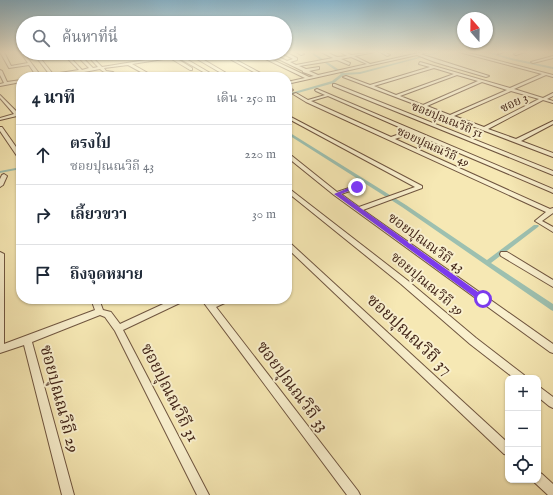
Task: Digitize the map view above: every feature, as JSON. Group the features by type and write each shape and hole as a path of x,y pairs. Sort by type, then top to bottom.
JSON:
{"street":[{"path":"2,75 6,84"},
{"path":"302,75 308,78"},
{"path":"292,82 321,75"},
{"path":"371,86 407,75"},
{"path":"396,96 454,75"},
{"path":"461,75 553,102"},
{"path":"451,116 544,75"},
{"path":"345,76 553,155"},
{"path":"424,106 482,81"},
{"path":"0,85 16,82"},
{"name":"ซอยปุณณวิถี 51","path":"334,84 553,174"},
{"name":"ซอยปุณณวิถี 49","path":"317,90 553,191"},
{"name":"ซอยปุณณวิถี 49","path":"295,94 307,101 552,211"},
{"name":"ซอย 3","path":"484,129 553,94"},
{"path":"307,101 328,95"},
{"path":"0,96 16,112"},
{"path":"0,119 16,116"},
{"path":"292,119 420,187 358,210"},
{"path":"517,141 553,122"},
{"path":"0,128 16,151"},
{"path":"392,139 412,131"},
{"name":"ซอยปุณณวิถี 43","path":"292,158 336,194 553,349"},
{"path":"0,185 4,176"},
{"path":"336,194 357,187"},
{"name":"ซอยปุณณวิถี 39","path":"292,193 404,282 473,341 517,375"},
{"path":"552,211 538,222 553,230"},
{"name":"ซอยปุณณวิถี 37","path":"292,249 505,447"},
{"path":"0,254 0,349"},
{"path":"504,254 553,284"},
{"name":"ซอยปุณณวิถี 31","path":"97,304 100,312 108,314 118,329 203,495"},
{"path":"118,329 170,304"},
{"name":"ซอยปุณณวิถี 33","path":"210,304 354,495"},
{"path":"26,340 100,312"},
{"name":"ซอยปุณณวิถี 29","path":"0,349 26,340 68,495"},
{"path":"541,394 553,403"},
{"path":"541,481 553,492"}],"waterway":[{"path":"292,94 333,82 342,75"},
{"path":"292,135 404,206 487,263"},
{"path":"0,172 16,169"},
{"path":"487,263 536,226"},
{"path":"487,263 553,308"}],"route":[{"path":"357,187 336,194 483,299"}]}
